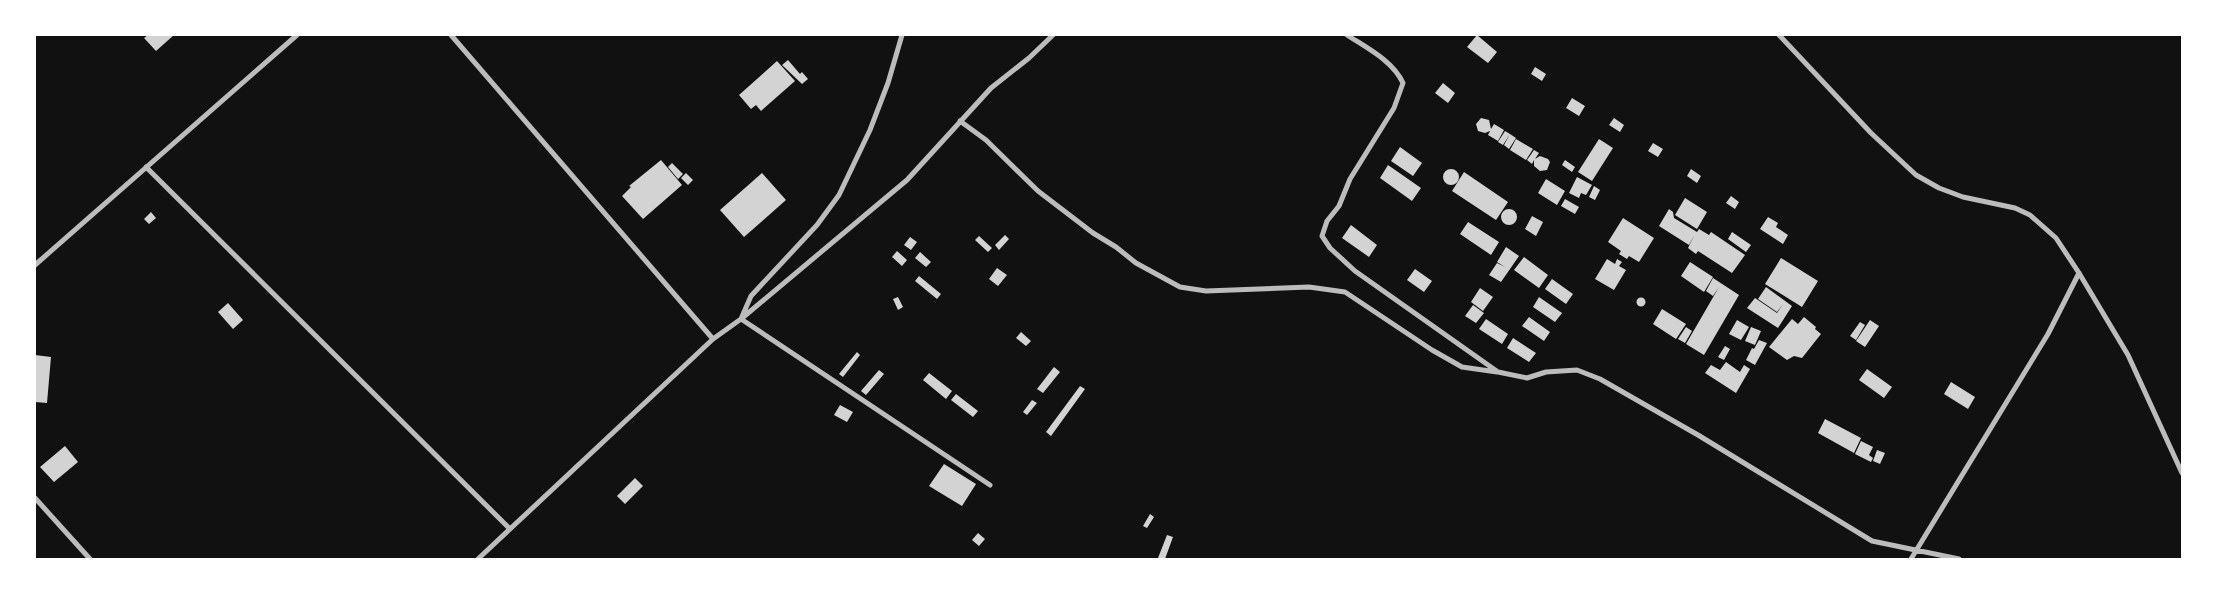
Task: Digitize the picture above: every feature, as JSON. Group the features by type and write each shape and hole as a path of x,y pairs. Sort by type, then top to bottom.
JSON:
{"street":[{"path":"35,265 297,35"},
{"path":"451,35 713,339"},
{"path":"741,319 751,296 817,225 839,195 870,130 888,83 902,35"},
{"path":"478,559 713,339 741,319 907,180 991,88 1030,58 1053,35"},
{"path":"1347,35 1399,73 1403,83 1394,108 1350,179 1339,206 1326,221 1322,236 1330,248 1355,271 1498,372"},
{"path":"1780,35 1858,121 1916,175 1939,188 1963,197 2015,208 2030,215 2056,238 2079,272 2128,355 2182,473"},
{"path":"960,121 986,140 1038,191 1093,233 1116,247 1136,263 1180,287 1206,291 1309,287 1345,292 1432,350 1462,367 1527,378 1546,372 1577,370 1600,379 1872,541 1959,559"},
{"path":"146,167 510,529"},
{"path":"1912,559 2048,334 2079,272"},
{"path":"741,319 990,485"},
{"path":"35,498 90,559"}],"building":[{"path":"148,35 174,35 156,51 144,38"},
{"path":"1477,35 1497,52 1488,63 1467,47"},
{"path":"788,60 800,74 802,72 808,79 802,84 782,65"},
{"path":"777,61 795,81 761,111 756,105 751,109 739,95"},
{"path":"1535,67 1546,74 1542,81 1531,74"},
{"path":"1443,83 1455,93 1448,103 1435,93"},
{"path":"1572,98 1585,106 1579,116 1566,108"},
{"path":"1481,118 1489,120 1491,129 1494,124 1504,130 1498,141 1488,135 1490,131 1485,133 1478,131 1476,124"},
{"path":"1614,118 1624,125 1620,132 1609,125"},
{"path":"1505,131 1510,134 1503,145 1498,142"},
{"path":"1510,134 1516,138 1509,149 1504,145"},
{"path":"1516,139 1533,149 1526,160 1510,150"},
{"path":"1599,139 1613,148 1592,181 1578,172"},
{"path":"1653,143 1663,149 1658,157 1648,151"},
{"path":"1400,147 1422,163 1413,176 1391,161"},
{"path":"1534,150 1539,153 1535,159 1540,156 1548,159 1550,162 1547,170 1540,171 1534,166 1534,160 1532,164 1527,160"},
{"path":"661,160 682,185 643,219 622,196 631,187 629,186"},
{"path":"1565,160 1575,167 1572,172 1562,165"},
{"path":"672,163 683,174 678,179 668,167"},
{"path":"1388,165 1421,188 1412,201 1380,178"},
{"path":"1451,169 1459,177 1451,185 1443,177"},
{"path":"1691,169 1701,176 1697,183 1687,176"},
{"path":"1464,172 1508,202 1496,220 1452,191"},
{"path":"686,173 693,180 688,185 681,178"},
{"path":"762,173 786,200 744,237 720,210"},
{"path":"1577,177 1592,185 1586,195 1581,193 1579,198 1569,193"},
{"path":"1546,179 1565,191 1557,205 1538,193"},
{"path":"1594,186 1600,190 1595,200 1589,197"},
{"path":"1731,196 1739,202 1735,209 1726,203"},
{"path":"1685,198 1707,212 1697,229 1675,215"},
{"path":"1565,199 1579,207 1575,214 1561,206"},
{"path":"1509,209 1515,211 1517,217 1515,223 1509,225 1503,223 1501,217 1503,211"},
{"path":"1669,209 1673,212 1674,218 1697,232 1699,229 1709,235 1711,232 1745,255 1732,273 1698,251 1696,254 1688,248 1694,236 1689,245 1659,226"},
{"path":"151,212 156,218 149,224 144,219"},
{"path":"1532,216 1543,222 1536,236 1525,229"},
{"path":"1768,217 1778,223 1776,227 1788,235 1783,244 1760,229"},
{"path":"1623,218 1654,238 1639,262 1629,256 1627,259 1619,254 1621,251 1608,242"},
{"path":"1468,222 1499,242 1491,255 1460,234"},
{"path":"1351,225 1377,245 1369,257 1342,238"},
{"path":"1732,232 1751,245 1746,252 1728,239"},
{"path":"1005,235 1009,239 999,250 995,245"},
{"path":"979,236 992,248 988,252 975,240"},
{"path":"910,237 917,242 911,250 904,245"},
{"path":"1506,247 1519,256 1501,282 1489,275 1497,263 1505,267 1497,262"},
{"path":"897,251 907,260 902,266 892,257"},
{"path":"920,252 931,262 926,267 915,258"},
{"path":"1524,257 1548,275 1539,288 1514,270"},
{"path":"1781,258 1818,281 1802,307 1765,284"},
{"path":"1607,259 1615,264 1617,259 1622,262 1619,266 1626,270 1614,290 1595,279"},
{"path":"1690,262 1713,277 1704,292 1681,276"},
{"path":"997,268 1007,275 998,286 989,279"},
{"path":"1415,269 1432,281 1424,292 1407,280"},
{"path":"919,276 941,294 937,299 915,281"},
{"path":"1713,278 1739,295 1704,355 1686,344 1719,287 1713,296 1706,291"},
{"path":"1552,279 1573,294 1566,304 1545,289"},
{"path":"1766,287 1792,306 1778,328 1747,308 1755,298 1777,313 1783,304 1777,312 1758,299"},
{"path":"1480,288 1493,297 1483,311 1471,302"},
{"path":"898,297 903,307 898,310 893,299"},
{"path":"1539,297 1562,313 1555,322 1533,307"},
{"path":"1641,297 1646,302 1641,307 1636,302"},
{"path":"228,303 243,320 233,329 218,312"},
{"path":"1473,305 1484,313 1476,323 1465,316"},
{"path":"1662,309 1686,324 1676,339 1653,324"},
{"path":"1529,317 1550,332 1544,341 1522,326"},
{"path":"1804,317 1821,334 1802,358 1794,356 1787,360 1769,347 1792,319 1798,324"},
{"path":"1486,319 1508,334 1502,344 1479,329"},
{"path":"1737,320 1749,327 1741,340 1729,334"},
{"path":"1870,320 1879,326 1865,347 1856,341"},
{"path":"1860,322 1865,325 1856,340 1850,336"},
{"path":"1686,327 1692,331 1685,343 1678,339"},
{"path":"1751,327 1761,331 1755,345 1745,341"},
{"path":"1021,332 1031,341 1026,346 1016,338"},
{"path":"1513,338 1536,353 1529,362 1507,348"},
{"path":"1759,340 1767,343 1755,365 1746,360 1752,348 1754,349"},
{"path":"1725,346 1730,349 1724,360 1718,357"},
{"path":"857,352 860,355 843,377 839,374"},
{"path":"35,355 51,357 47,403 35,402"},
{"path":"1726,362 1740,372 1744,365 1750,369 1736,393 1705,373 1711,365 1720,370"},
{"path":"1054,367 1060,372 1043,393 1037,389"},
{"path":"1867,369 1892,387 1884,398 1859,380"},
{"path":"879,370 884,374 866,395 861,391"},
{"path":"929,373 952,391 946,399 923,380"},
{"path":"1951,382 1975,397 1968,409 1944,394"},
{"path":"1080,386 1085,389 1051,436 1046,432"},
{"path":"956,394 978,411 973,417 951,400"},
{"path":"1032,400 1037,403 1027,415 1023,412"},
{"path":"840,405 853,412 847,422 834,415"},
{"path":"1825,419 1861,438 1854,453 1818,433"},
{"path":"1861,441 1873,447 1869,455 1873,458 1871,462 1855,454"},
{"path":"65,446 78,462 54,482 40,467"},
{"path":"1877,450 1885,453 1880,464 1873,461"},
{"path":"944,464 976,484 962,506 929,486"},
{"path":"635,478 643,486 625,504 617,496"},
{"path":"1150,514 1154,517 1147,528 1143,526"},
{"path":"978,533 985,539 979,546 972,540"},
{"path":"1167,535 1173,537 1165,559 1161,559 1158,558"}]}
